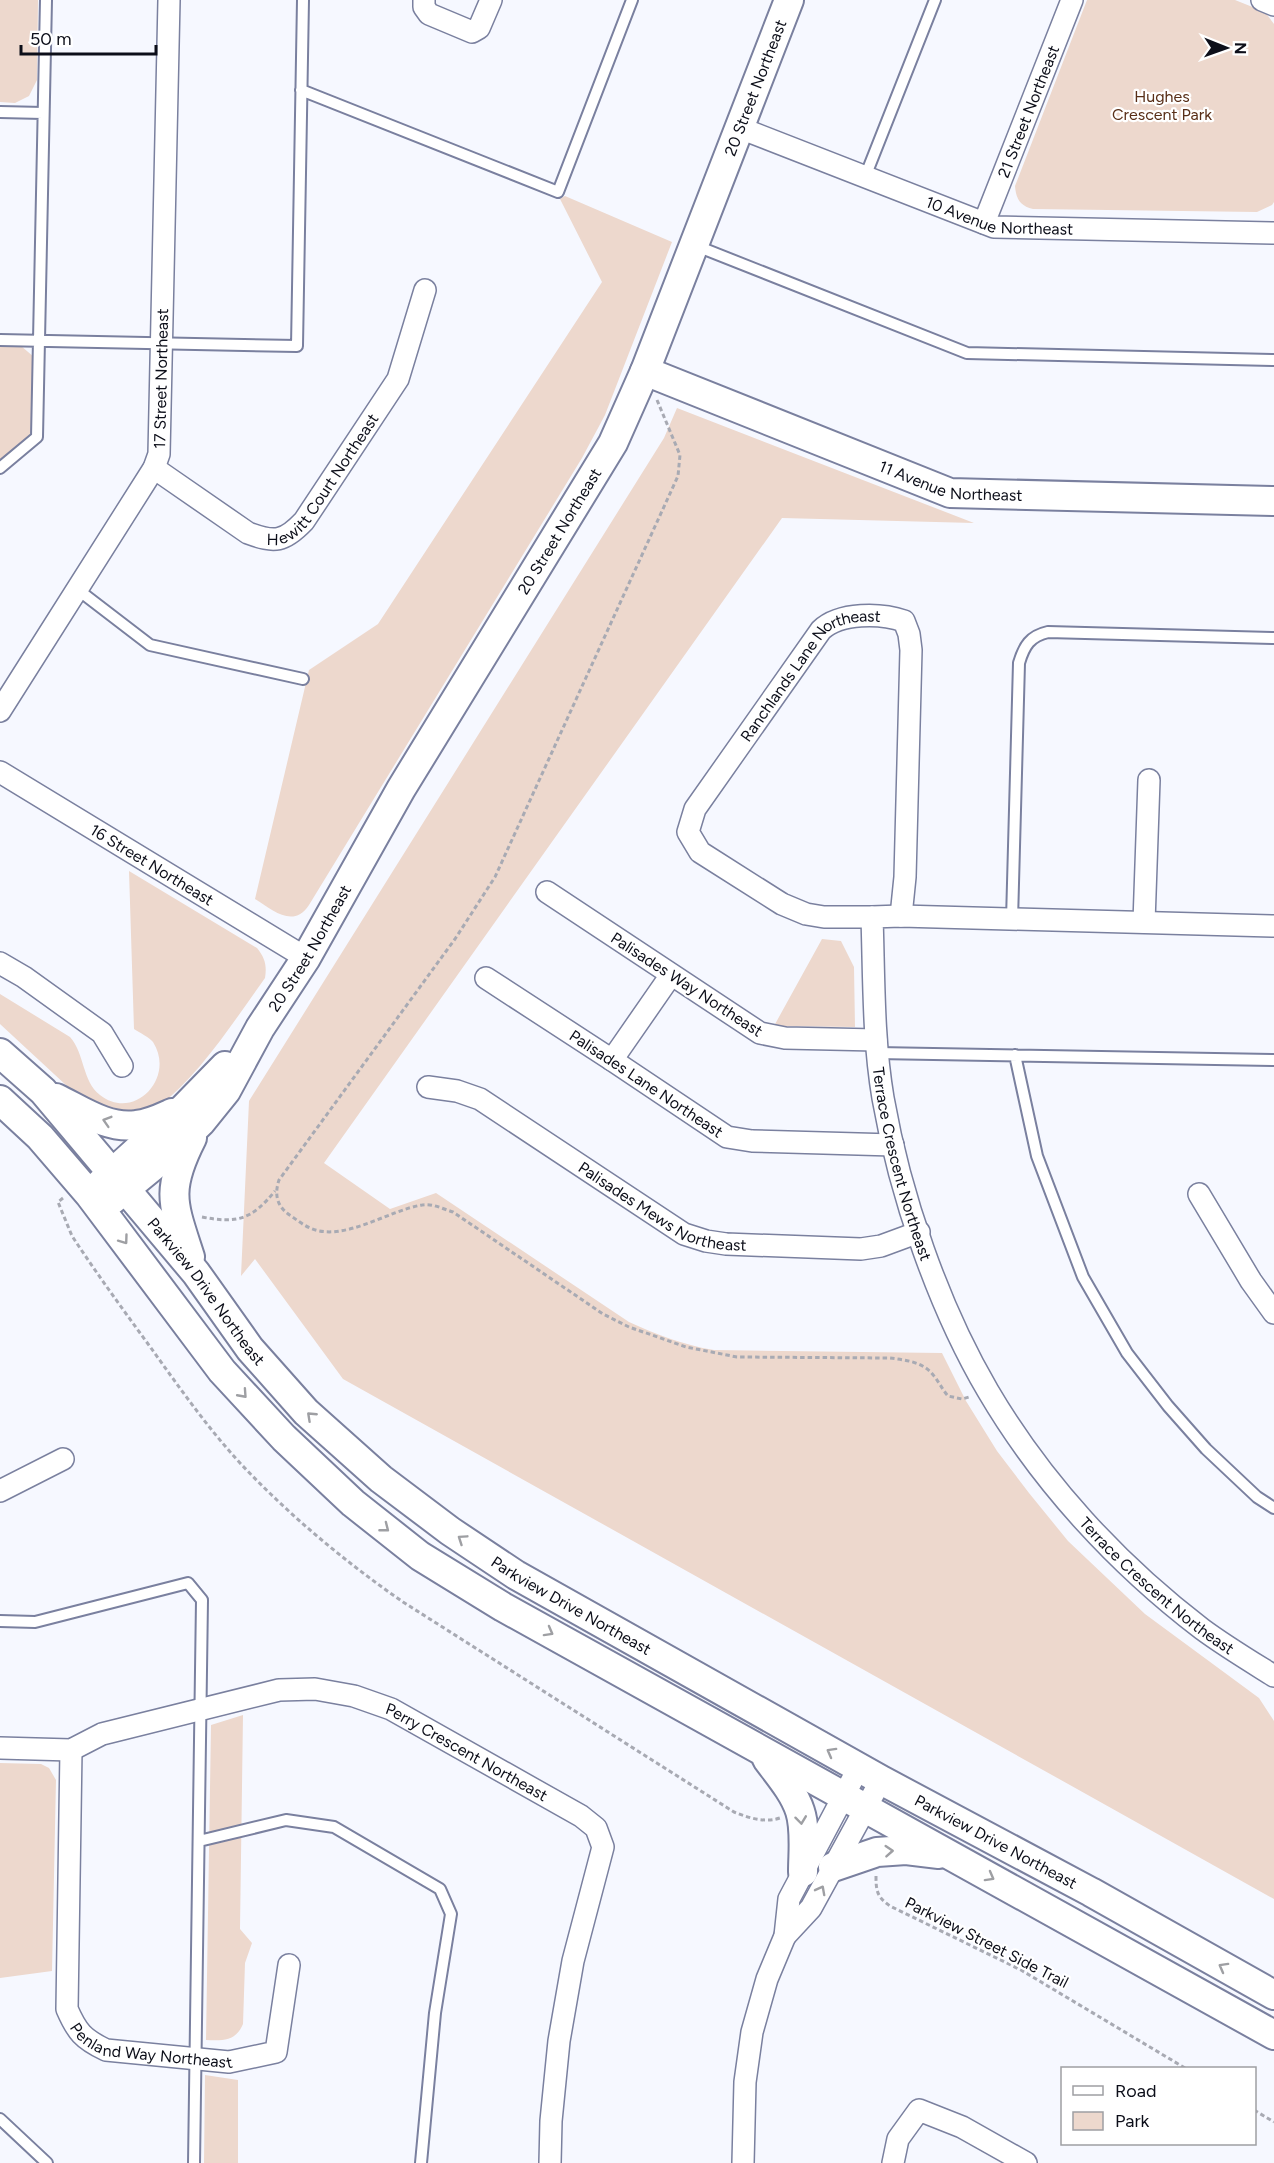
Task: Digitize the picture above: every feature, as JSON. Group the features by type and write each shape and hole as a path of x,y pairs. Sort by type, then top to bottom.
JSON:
{"main road":[{"name":"20 Street Northeast","path":"95,1201 120,1181 168,1154 192,1115 260,1028 306,958 400,789 613,442 645,371 789,0"},
{"name":"11 Avenue Northeast","path":"645,371 950,493 1274,501"},
{"name":"Parkview Drive Northeast","path":"0,1053 43,1091 120,1181 196,1273 250,1349 306,1412 381,1479 441,1524 516,1575 1274,1995"},
{"path":"43,1091 103,1122 121,1125 137,1125 192,1115 173,1188 175,1207 196,1273"},
{"name":"Parkview Drive Northeast","path":"0,1100 40,1137 95,1201 222,1371 284,1438 353,1503 420,1556 502,1607 1274,2035"},
{"path":"762,1752 787,1786 800,1811 804,1844 803,1872"},
{"path":"833,1867 877,1852 906,1850 952,1856"}],"street":[{"name":"17 Street Northeast","path":"0,711 154,468 159,454 169,0"},
{"path":"424,0 424,7 429,14 472,32 479,28 491,0"},
{"name":"21 Street Northeast","path":"984,223 1072,0"},
{"path":"1262,0 1274,5"},
{"name":"10 Avenue Northeast","path":"740,128 994,227 1274,232"},
{"name":"Hewitt Court Northeast","path":"154,468 248,533 263,539 279,540 292,534 304,521 398,379 425,291"},
{"name":"Ranchlands Lane Northeast","path":"872,917 824,917 806,914 782,904 700,852 688,832 694,809 822,630 828,624 847,616 893,617 904,621 909,634 911,650 905,876 901,916"},
{"name":"16 Street Northeast","path":"0,772 306,958"},
{"path":"1144,922 1149,780"},
{"name":"Palisades Way Northeast","path":"547,892 760,1033 785,1038 877,1046"},
{"path":"872,917 1274,927"},
{"name":"Terrace Crescent Northeast","path":"872,917 877,1046 883,1096 893,1145 940,1292 988,1391 1016,1434 1062,1495 1092,1529 1165,1599 1204,1630 1274,1676"},
{"path":"0,963 24,977 102,1033 122,1066"},
{"path":"612,1060 670,975"},
{"name":"Palisades Lane Northeast","path":"486,978 727,1137 740,1141 893,1145"},
{"name":"Palisades Mews Northeast","path":"428,1087 457,1091 480,1099 684,1234 706,1241 738,1245 861,1249 881,1246 919,1232"},
{"path":"1198,1194 1251,1281 1274,1313"},
{"path":"0,1491 63,1459"},
{"name":"Perry Crescent Northeast","path":"0,1748 71,1750 102,1734 279,1690 315,1689 354,1696 391,1709 580,1816 596,1828 603,1847 573,1961 563,2018 550,2121 550,2163"},
{"name":"Penland Way Northeast","path":"71,1750 67,2009 76,2028 89,2042 106,2049 230,2062 276,2052 289,1965"},
{"path":"743,2163 745,2082 752,2032 767,1979 785,1936 789,1899 803,1872 854,1802 870,1773"},
{"path":"785,1936 811,1908 833,1867 854,1802"},
{"path":"893,2163 898,2139 919,2110 962,2127 1026,2163"}],"lane":[{"path":"0,468 37,437 45,0"},
{"path":"0,340 297,346 303,0"},
{"path":"301,90 558,192 632,0"},
{"path":"865,177 935,0"},
{"path":"0,112 43,113"},
{"path":"694,245 967,352 1274,360"},
{"path":"77,589 150,645 303,679"},
{"path":"1012,920 1019,663 1023,649 1028,642 1038,634 1048,632 1274,638"},
{"path":"877,1046 1015,1055 1274,1060"},
{"path":"1015,1055 1037,1156 1083,1277 1127,1353 1168,1406 1206,1449 1257,1497 1274,1508"},
{"path":"0,1621 35,1622 188,1583 202,1600 194,2163"},
{"path":"199,1841 286,1820 334,1827 440,1888 451,1914 435,2013 421,2163"},
{"path":"0,2119 47,2163"}],"path":[{"path":"202,1217 223,1221 248,1217 275,1191"},
{"name":"Parkview Street Side Trail","path":"877,1852 876,1890 881,1899 1021,1970 1183,2067"},
{"path":"1256,2111 1274,2122"}],"green space":[{"path":"0,0 38,0 37,80 29,96 15,103 0,102"},
{"name":"Hughes Crescent Park","path":"1087,0 1235,0 1265,12 1274,24 1274,202 1272,205 1257,212 1033,209 1020,201 1016,195 1015,186"},
{"path":"565,196 672,242 605,415 582,458 309,905 296,916 283,915 255,899 309,670 378,624 602,282 560,199"},
{"path":"0,346 21,346 34,357 31,436 0,461"},
{"path":"677,408 974,523 782,518 324,1163 390,1209 436,1193 629,1322 681,1342 714,1350 942,1353 966,1401 997,1451 1068,1541 1145,1614 1259,1698 1274,1721 1274,1899 343,1379 255,1259 241,1276 249,1101 664,438"},
{"path":"129,871 257,948 264,958 266,969 265,978 229,1029 188,1080 157,1108 136,1117 81,1099 0,1024 0,994 70,1037 90,1082 100,1095 113,1102 126,1103 138,1100 148,1092 155,1082 159,1069 159,1056 153,1042 134,1029"},
{"path":"822,939 841,941 854,967 855,1027 774,1026"},
{"path":"243,1715 240,1929 252,1943 245,1963 243,2024 233,2037 206,2040 211,1725"},
{"path":"0,1763 41,1764 49,1768 56,1780 52,1971 0,1978"},
{"path":"205,2075 238,2080 238,2163 204,2163"}]}
